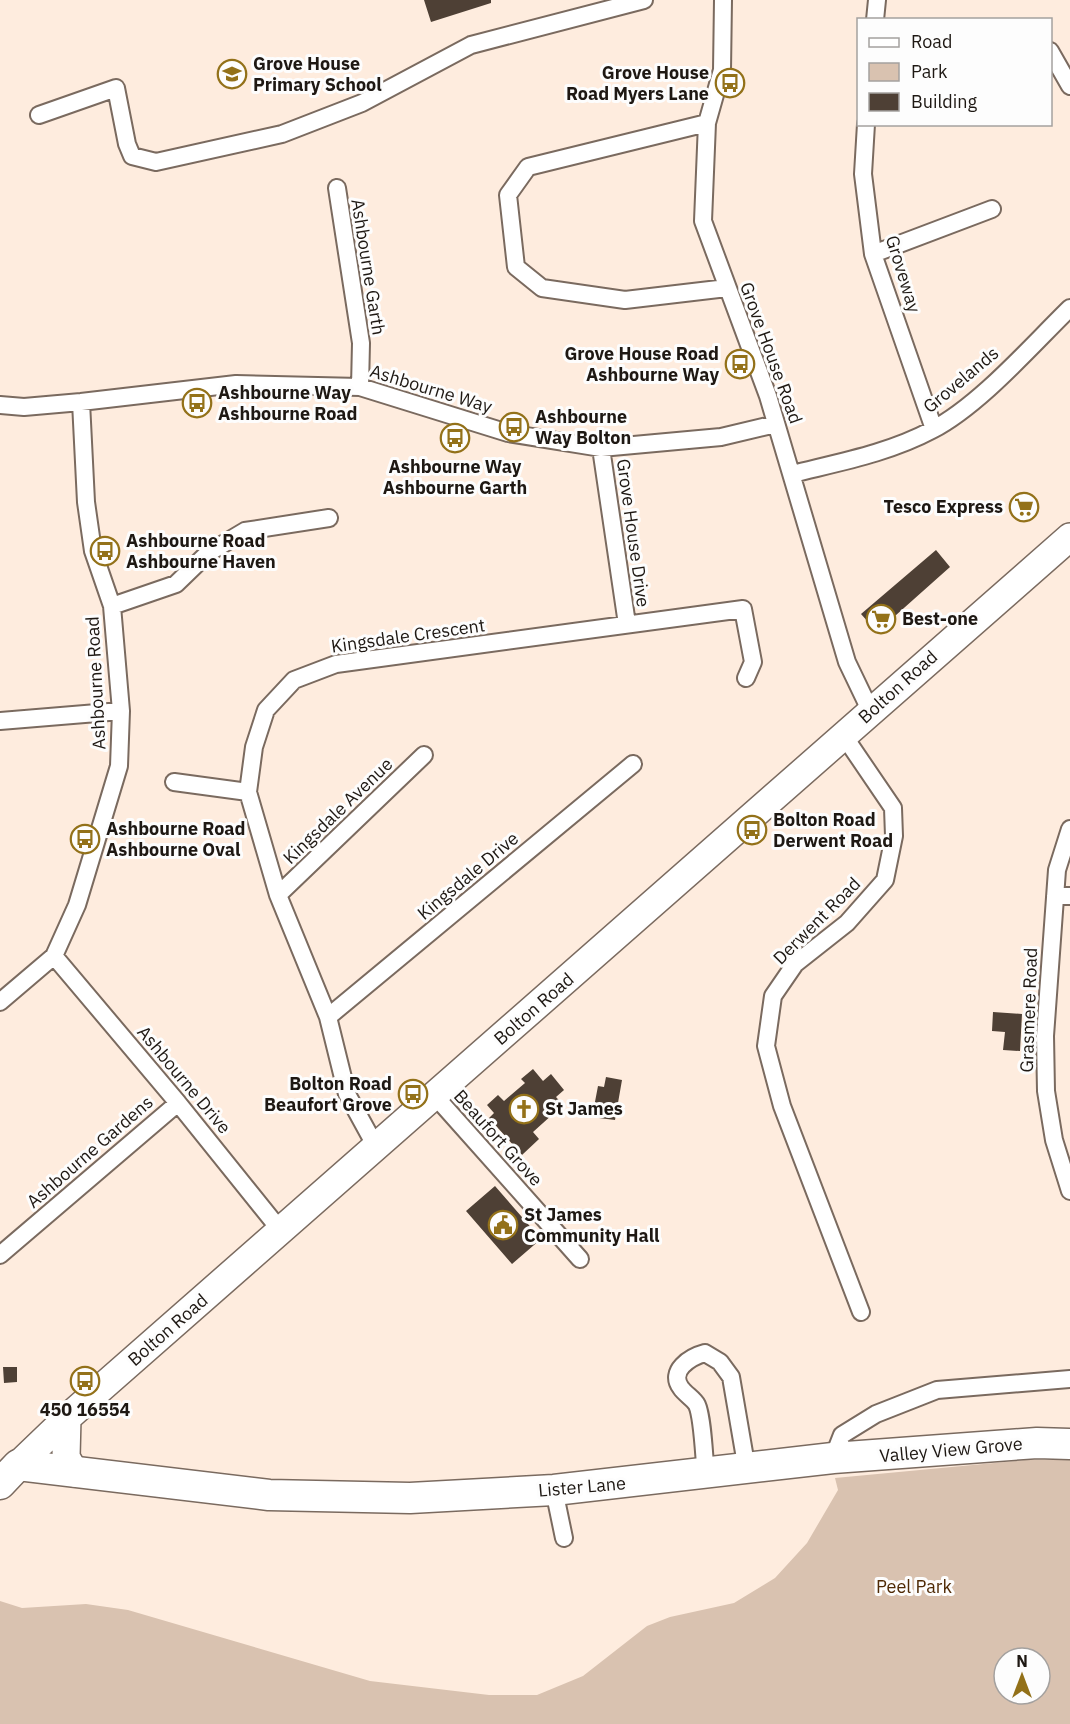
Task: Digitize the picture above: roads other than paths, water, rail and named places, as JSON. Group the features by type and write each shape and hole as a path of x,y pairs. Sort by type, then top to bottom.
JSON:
{"highway":[{"name":"Valley View Grove","path":"832,1458 1037,1443 1070,1443"},
{"name":"Lister Lane","path":"7,1469 72,1472 269,1495 410,1498 554,1490 706,1475 832,1458"},
{"name":"Lister Lane","path":"0,1497 72,1472"}],"main road":[{"name":"Bolton Road","path":"7,1469 68,1418 844,736 870,710 1070,537"},
{"path":"68,1418 66,1457 72,1472"}],"street":[{"path":"39,115 116,88 127,144 132,156 156,162 282,134 362,103 471,45 644,0"},
{"name":"Grove House Road","path":"723,0 722,70 707,123 703,221 768,396 847,662 870,710"},
{"path":"875,18 877,0"},
{"path":"1052,54 1070,86"},
{"path":"707,123 528,167 508,195 516,267 542,288 625,300 727,288"},
{"name":"Groveway","path":"867,126 863,174 873,254 934,429"},
{"name":"Ashbourne Garth","path":"337,188 361,343 360,387"},
{"path":"873,254 992,209"},
{"name":"Grovelands","path":"792,474 883,451 934,429 977,398 1070,308"},
{"name":"Ashbourne Way","path":"0,405 24,407 81,402 236,384 360,387 508,433 601,448 721,437 776,424"},
{"name":"Ashbourne Road","path":"0,1002 54,956 77,905 119,766 121,711 112,606 93,551 86,502 81,402"},
{"name":"Grove House Drive","path":"601,448 627,624"},
{"path":"112,606 176,584 208,552 245,531 329,518"},
{"name":"Kingsdale Crescent","path":"375,1147 347,1094 328,1017 279,895 248,792 254,747 266,710 294,680 336,664 743,609 753,662 746,678"},
{"path":"0,721 121,711"},
{"name":"Derwent Road","path":"844,736 893,808 894,836 885,880 847,923 795,964 773,996 766,1046 782,1106 861,1312"},
{"name":"Kingsdale Avenue","path":"279,895 424,755"},
{"name":"Kingsdale Drive","path":"328,1017 633,764"},
{"path":"174,782 248,792"},
{"name":"Grasmere Road","path":"1070,829 1057,870 1062,896 1045,1036 1046,1091 1054,1140 1070,1191"},
{"name":"Ashbourne Drive","path":"54,956 178,1102 281,1231"},
{"name":"Beaufort Grove","path":"435,1096 580,1259"},
{"name":"Ashbourne Gardens","path":"0,1255 178,1102"},
{"path":"706,1475 697,1405 679,1386 678,1375 683,1364 694,1356 705,1353 720,1362 731,1377 747,1470"},
{"path":"832,1458 842,1435 876,1414 937,1390 1070,1379"},
{"path":"554,1490 564,1538"}],"place":[{"name":"Grove House Primary School","path":"232,74"},
{"name":"Grove House Road Myers Lane","path":"730,83"},
{"name":"Grove House Road Ashbourne Way","path":"740,364"},
{"name":"Ashbourne Way Ashbourne Road","path":"197,403"},
{"name":"Ashbourne Way Bolton","path":"514,427"},
{"name":"Ashbourne Way Ashbourne Garth","path":"455,438"},
{"name":"Tesco Express","path":"1024,507"},
{"name":"Ashbourne Road Ashbourne Haven","path":"105,551"},
{"name":"Best-one","path":"881,619"},
{"name":"Bolton Road Derwent Road","path":"752,830"},
{"name":"Ashbourne Road Ashbourne Oval","path":"85,839"},
{"name":"Bolton Road Beaufort Grove","path":"413,1094"},
{"name":"St James","path":"524,1109"},
{"name":"St James Community Hall","path":"503,1225"},
{"name":"450 16554","path":"85,1381"}],"park label":[{"name":"Peel Park","path":"914,1587"}]}
